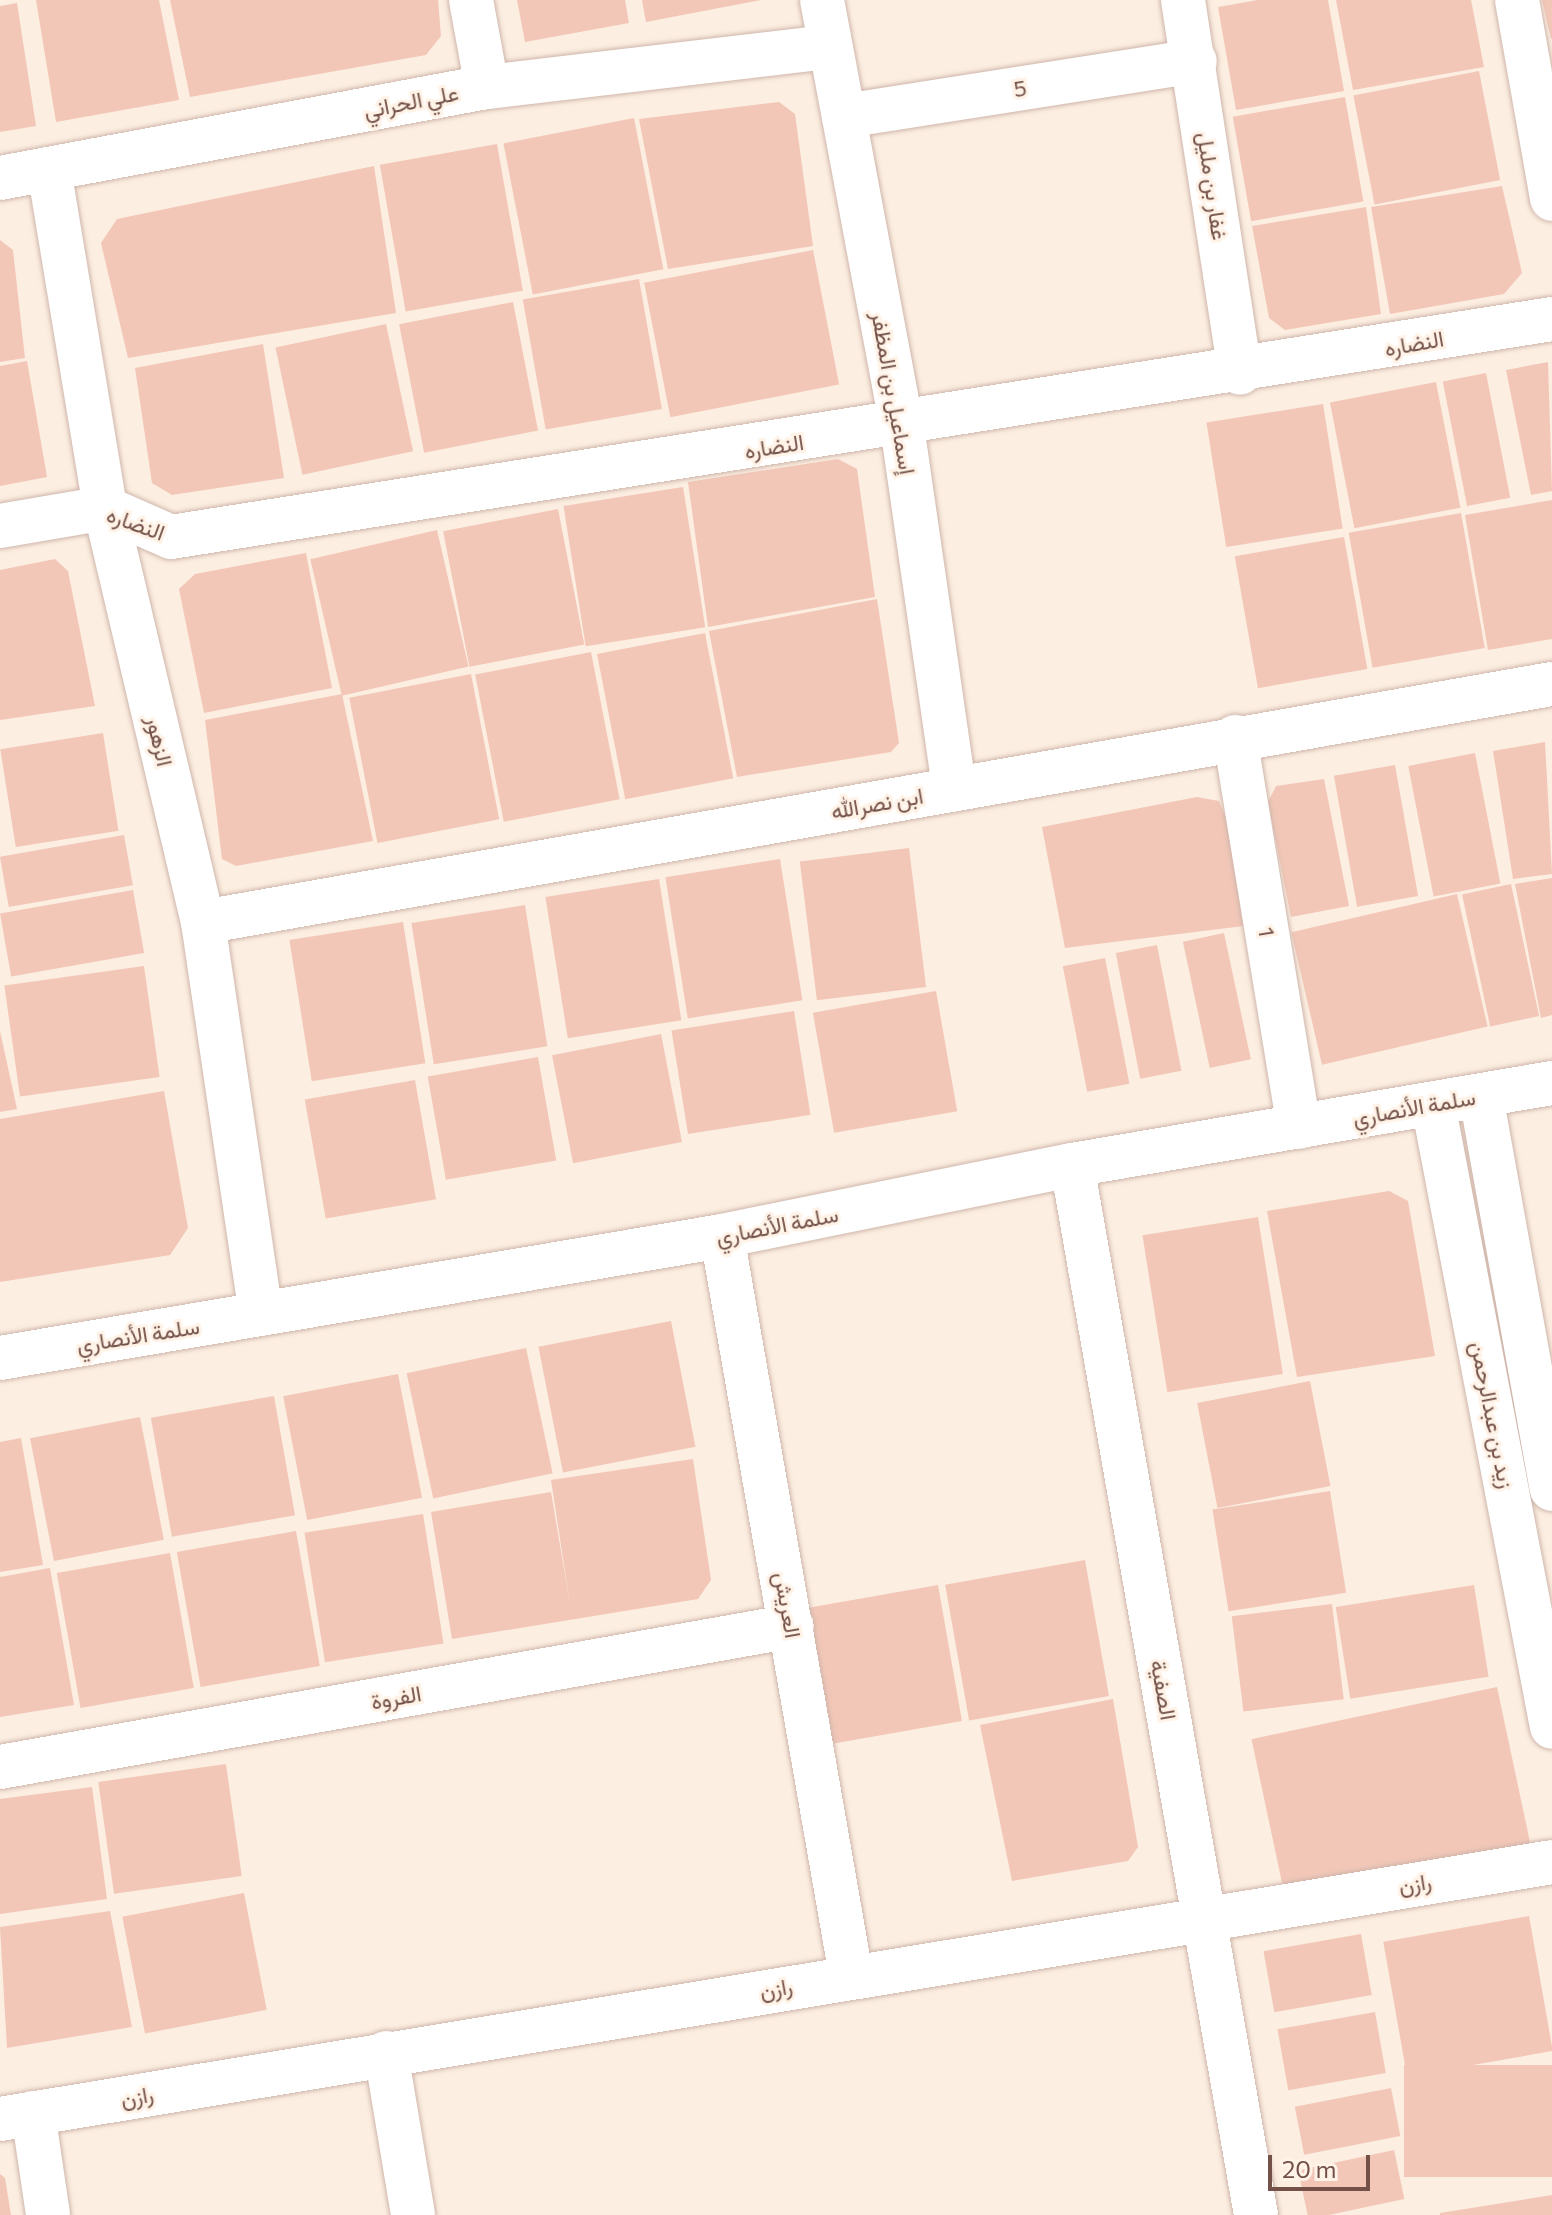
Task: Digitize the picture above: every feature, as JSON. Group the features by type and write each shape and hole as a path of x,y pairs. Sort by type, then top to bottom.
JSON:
{"street":[{"path":"471,0 487,87"},
{"name":"إسماعيل بن المظفر","path":"822,0 826,47 844,116 902,426 954,789"},
{"name":"غفار بن مليل","path":"1183,0 1195,61 1240,373"},
{"path":"1517,0 1552,199"},
{"name":"علي الحراني","path":"0,178 487,87 826,47"},
{"name":"5","path":"844,116 1195,61"},
{"name":"الزهور","path":"49,169 105,508 203,922 261,1314"},
{"name":"النضاره","path":"0,526 105,508 171,537 1240,373 1552,319"},
{"name":"ابن نصرالله","path":"203,922 1235,737 1552,684"},
{"name":"1","path":"1235,737 1299,1127"},
{"name":"سلمة الأنصاري","path":"0,1358 722,1236 1072,1165 1552,1083"},
{"name":"زيد بن عبدالرحمن","path":"1481,1096 1552,1489"},
{"name":"زيد بن عبدالرحمن","path":"1433,1104 1552,1727"},
{"name":"الصفية","path":"1072,1165 1256,2215"},
{"name":"العريش","path":"722,1236 851,1975"},
{"name":"الفروة","path":"0,1767 792,1626"},
{"name":"رازن","path":"17,2116 1204,1915 1552,1862"},
{"path":"386,2053 413,2215"},
{"path":"17,2116 48,2215"}],"building":[{"path":"36,0 159,0 179,100 56,122"},
{"path":"170,0 438,0 441,36 426,55 190,97"},
{"path":"517,0 625,0 629,23 525,42"},
{"path":"642,0 761,0 646,22"},
{"path":"1258,0 1328,0 1344,91 1236,110 1218,7"},
{"path":"1336,0 1471,0 1484,67 1353,90"},
{"path":"1542,0 1552,0 1552,39 1551,39"},
{"path":"17,3 36,126 0,132 0,6"},
{"path":"1479,71 1500,180 1375,204 1353,95"},
{"path":"1345,97 1363,201 1251,221 1233,117"},
{"path":"779,102 795,114 813,246 668,269 639,119"},
{"path":"634,118 663,269 533,295 503,143"},
{"path":"497,144 523,291 406,311 380,165"},
{"path":"374,166 396,313 128,358 101,243 117,219"},
{"path":"1502,186 1522,273 1504,294 1390,314 1371,207"},
{"path":"1366,207 1381,314 1285,330 1269,318 1252,226"},
{"path":"0,240 13,250 25,358 0,362"},
{"path":"813,250 839,384 670,417 644,283"},
{"path":"639,279 662,409 546,429 523,299"},
{"path":"513,302 538,431 424,453 399,324"},
{"path":"386,324 413,451 302,475 275,347"},
{"path":"263,344 284,478 172,495 152,483 135,368"},
{"path":"27,361 47,477 0,486 0,366"},
{"path":"1548,362 1552,491 1531,495 1506,370"},
{"path":"1486,373 1510,498 1467,506 1443,381"},
{"path":"1436,382 1460,508 1354,528 1330,403"},
{"path":"1323,404 1343,528 1226,547 1206,422"},
{"path":"838,459 857,469 875,597 708,627 688,482"},
{"path":"683,487 705,627 586,646 563,506"},
{"path":"1552,500 1552,639 1488,650 1465,515"},
{"path":"558,509 584,644 469,667 443,531"},
{"path":"1461,513 1485,648 1373,668 1349,533"},
{"path":"437,530 468,666 342,696 310,559"},
{"path":"1344,537 1367,669 1258,688 1235,556"},
{"path":"306,553 332,688 204,713 179,589 195,574"},
{"path":"55,559 68,571 95,706 0,720 0,570"},
{"path":"877,599 899,743 891,752 737,777 709,631"},
{"path":"705,633 733,778 625,799 597,654"},
{"path":"591,652 620,799 504,822 475,675"},
{"path":"471,674 499,819 378,843 349,698"},
{"path":"342,694 373,841 236,866 222,859 205,720"},
{"path":"103,733 118,831 16,847 0,749"},
{"path":"1545,742 1552,874 1513,879 1493,751"},
{"path":"1475,753 1500,884 1434,897 1408,766"},
{"path":"1395,765 1418,896 1357,907 1334,776"},
{"path":"1324,779 1349,906 1291,917 1268,802 1276,786"},
{"path":"1197,797 1219,801 1226,818 1244,926 1065,948 1042,827"},
{"path":"124,835 133,885 9,907 0,857"},
{"path":"909,848 926,987 817,1000 800,861"},
{"path":"780,859 802,1000 688,1018 665,877"},
{"path":"1552,878 1552,1015 1541,1018 1515,884"},
{"path":"659,879 681,1020 568,1038 545,897"},
{"path":"1511,884 1539,1016 1490,1026 1462,894"},
{"path":"133,890 144,953 11,976 0,913"},
{"path":"1457,894 1488,1027 1322,1065 1291,932"},
{"path":"525,905 547,1046 434,1064 411,923"},
{"path":"403,922 425,1063 312,1081 289,940"},
{"path":"1224,933 1251,1059 1210,1068 1183,942"},
{"path":"1157,945 1181,1071 1140,1079 1116,953"},
{"path":"1105,958 1129,1084 1087,1092 1063,966"},
{"path":"144,966 160,1077 20,1097 4,986"},
{"path":"936,991 957,1111 834,1133 813,1013"},
{"path":"794,1011 810,1115 688,1134 672,1030"},
{"path":"0,1031 17,1109 0,1112"},
{"path":"661,1034 682,1142 573,1163 552,1055"},
{"path":"538,1057 556,1160 446,1180 428,1076"},
{"path":"415,1080 436,1199 326,1219 305,1099"},
{"path":"164,1091 188,1228 170,1255 0,1282 0,1119"},
{"path":"1389,1191 1408,1201 1435,1356 1297,1377 1267,1211"},
{"path":"1258,1217 1283,1374 1167,1392 1142,1235"},
{"path":"671,1321 695,1447 563,1472 538,1347"},
{"path":"526,1348 553,1473 433,1499 407,1373"},
{"path":"398,1374 422,1498 307,1520 283,1396"},
{"path":"1310,1381 1330,1486 1218,1508 1197,1403"},
{"path":"274,1396 295,1515 172,1537 151,1418"},
{"path":"140,1417 164,1540 54,1561 30,1438"},
{"path":"21,1438 43,1565 0,1572 0,1442"},
{"path":"693,1459 711,1580 698,1599 452,1639 431,1512 551,1492 570,1604 551,1480"},
{"path":"1330,1491 1346,1593 1229,1611 1212,1510"},
{"path":"423,1514 443,1643 325,1662 304,1533"},
{"path":"296,1531 320,1666 201,1687 177,1552"},
{"path":"170,1553 194,1688 81,1708 57,1573"},
{"path":"1085,1560 1109,1696 969,1721 945,1585"},
{"path":"50,1568 74,1705 0,1717 0,1577"},
{"path":"938,1585 962,1721 828,1745 804,1609"},
{"path":"1474,1585 1489,1677 1350,1699 1336,1607"},
{"path":"1332,1604 1344,1699 1243,1712 1232,1616"},
{"path":"1497,1687 1531,1846 1285,1899 1251,1739"},
{"path":"1113,1699 1138,1847 1128,1861 1012,1881 980,1725"},
{"path":"226,1764 242,1876 114,1894 98,1782"},
{"path":"92,1787 107,1899 0,1914 0,1799"},
{"path":"244,1893 267,2010 145,2033 122,1917"},
{"path":"110,1911 132,2027 7,2048 0,1927"},
{"path":"1529,1916 1552,2051 1407,2077 1383,1942"},
{"path":"1361,1934 1372,1995 1274,2012 1264,1951"},
{"path":"1375,2012 1386,2073 1288,2090 1278,2029"},
{"path":"1404,2065 1552,2065 1552,2177 1404,2177"},
{"path":"1391,2088 1400,2136 1304,2155 1295,2107"},
{"path":"1394,2150 1404,2199 1329,2215 1308,2215 1298,2170"},
{"path":"0,2174 5,2178 11,2215 0,2215"},
{"path":"1552,2195 1552,2215 1440,2215 1440,2213"}]}
